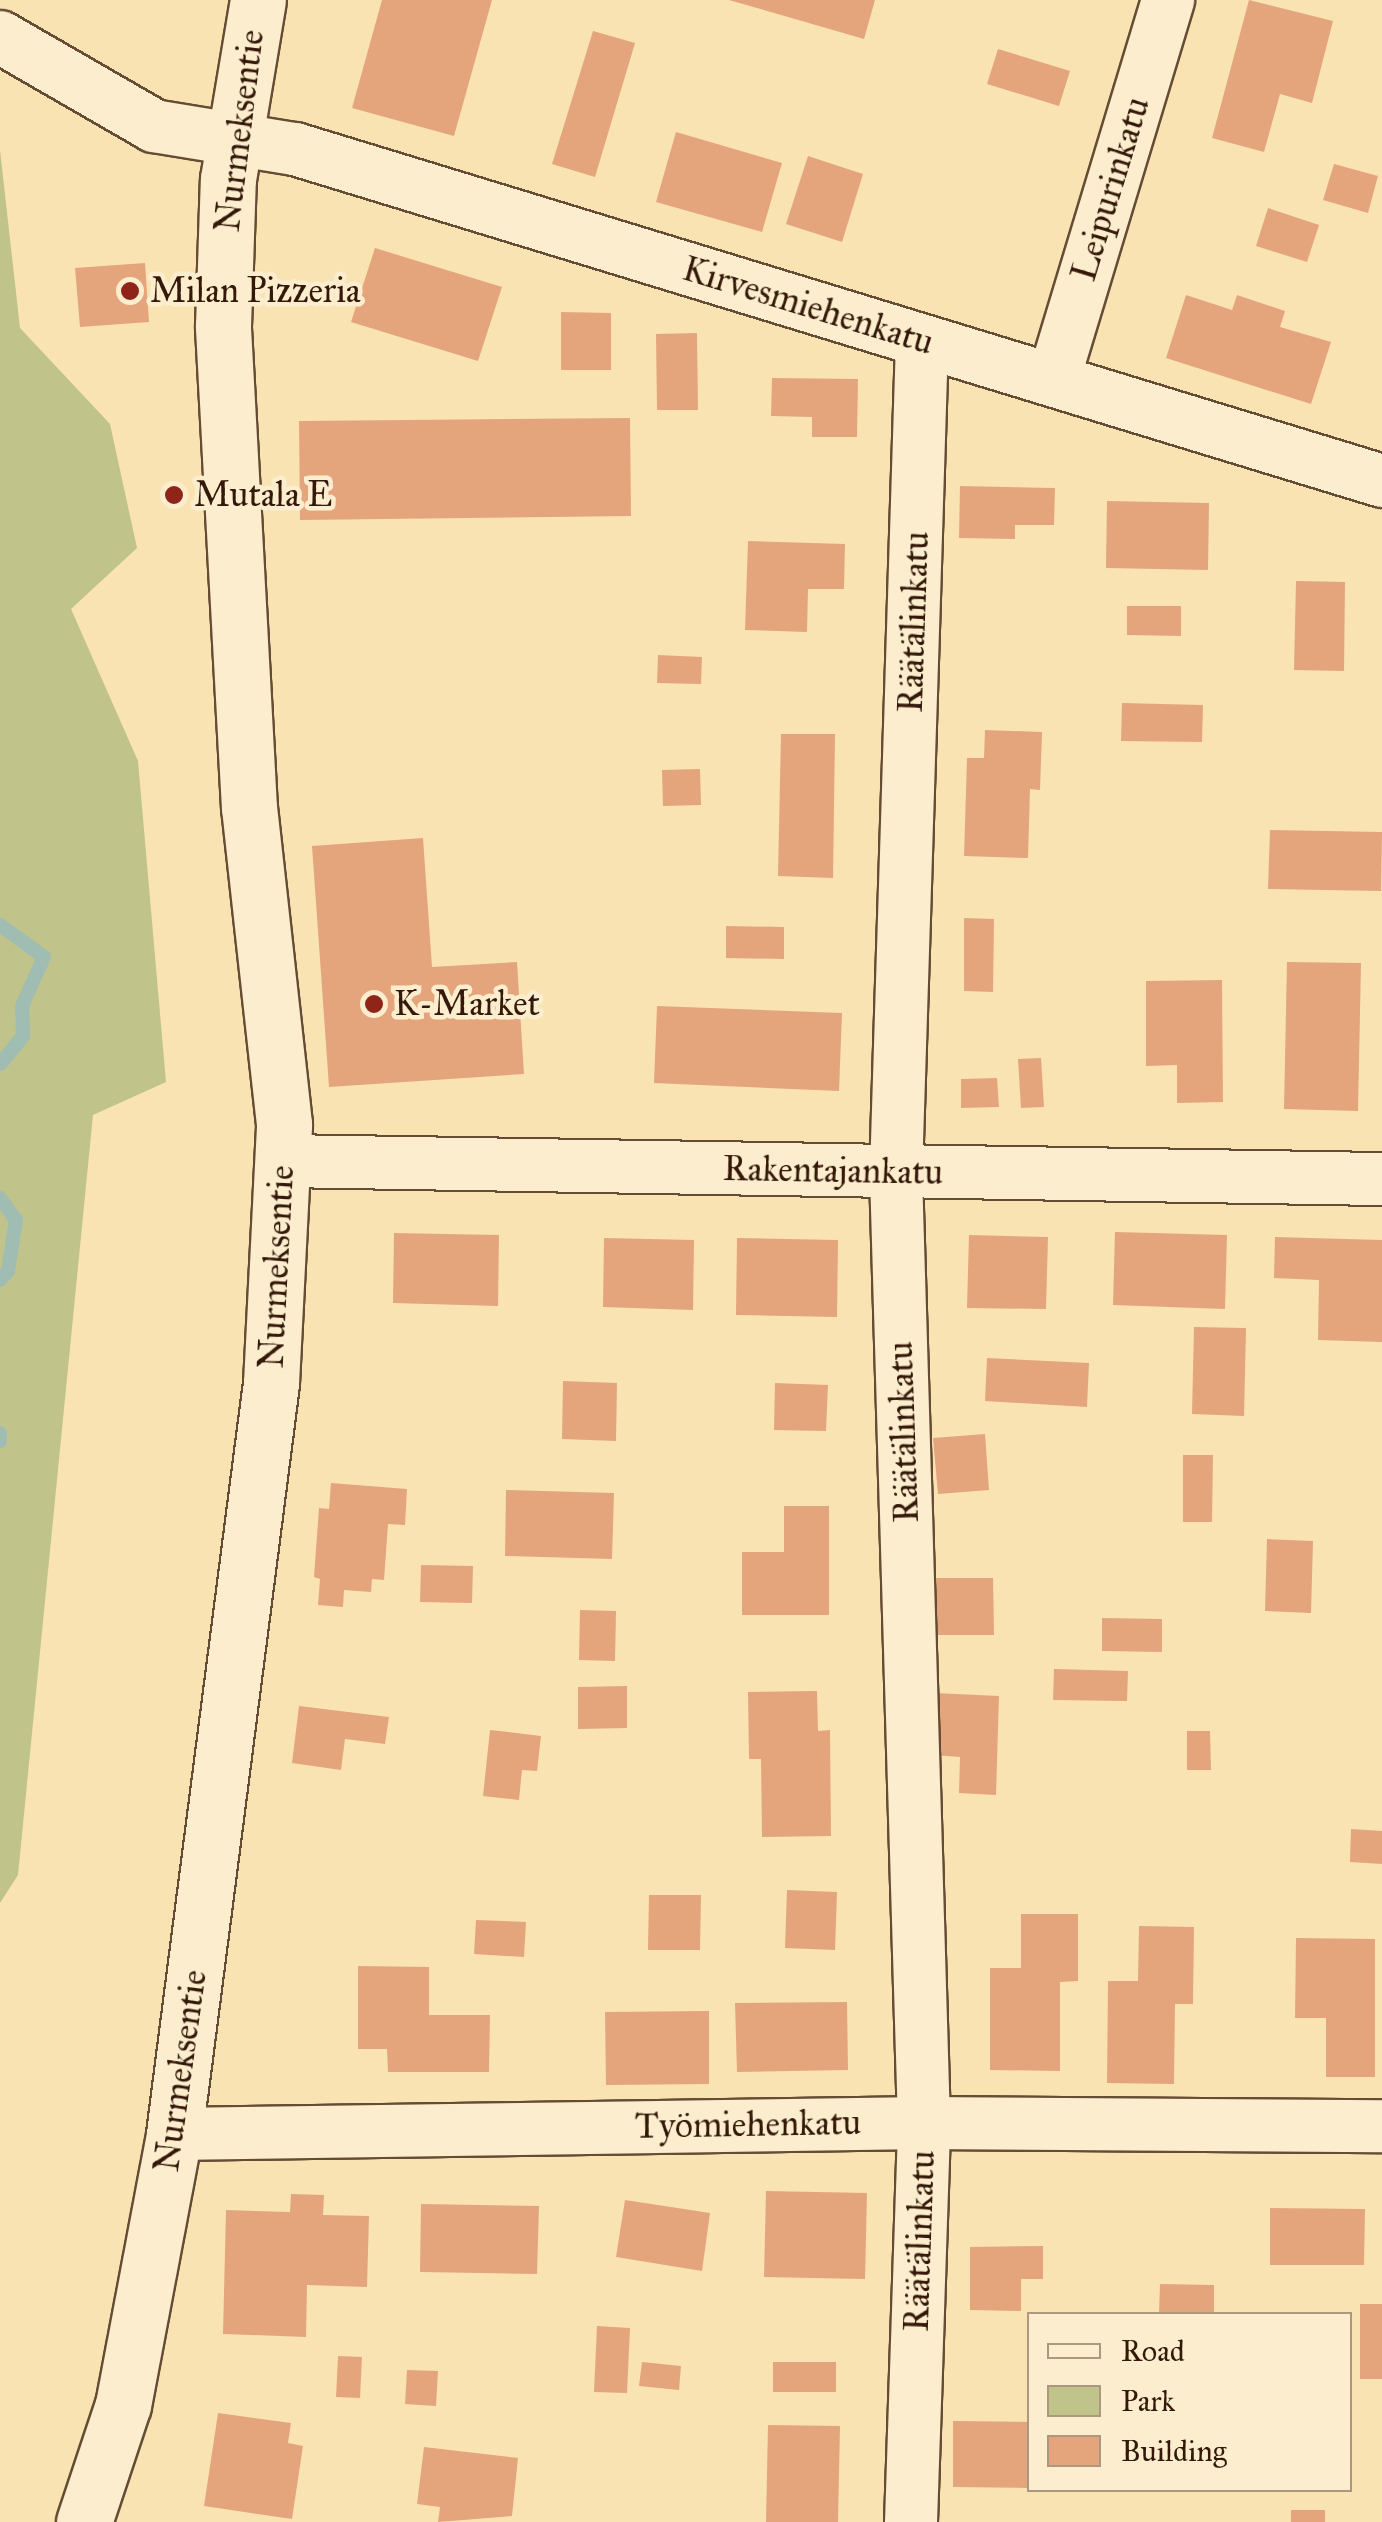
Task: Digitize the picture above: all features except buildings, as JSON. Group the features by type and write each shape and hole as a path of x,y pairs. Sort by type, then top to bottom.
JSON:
{"street":[{"name":"Nurmeksentie","path":"84,2522 123,2405 174,2134 271,1384 283,1161 250,808 222,326 233,137 258,0"},
{"name":"Leipurinkatu","path":"1054,378 1168,0"},
{"name":"Kirvesmiehenkatu","path":"0,38 154,126 295,149 1382,481"},
{"name":"Räätälinkatu","path":"911,2522 924,2123 896,1174 922,341"},
{"name":"Rakentajankatu","path":"283,1161 365,1158 896,1174 1382,1178"},
{"name":"Työmiehenkatu","path":"174,2134 924,2123 1382,2126"}],"green space":[{"path":"0,150 20,328 110,424 137,548 71,609 138,761 166,1082 93,1115 18,1875 0,1903"}],"waterway":[{"path":"0,925 44,957 22,1006 23,1036 0,1064"},
{"path":"0,1198 16,1220 8,1271 0,1280"},
{"path":"0,1433 0,1441"}],"place":[{"name":"Milan Pizzeria","path":"130,291"},
{"name":"Mutala E","path":"174,495"},
{"name":"K-Market","path":"374,1004"}]}
